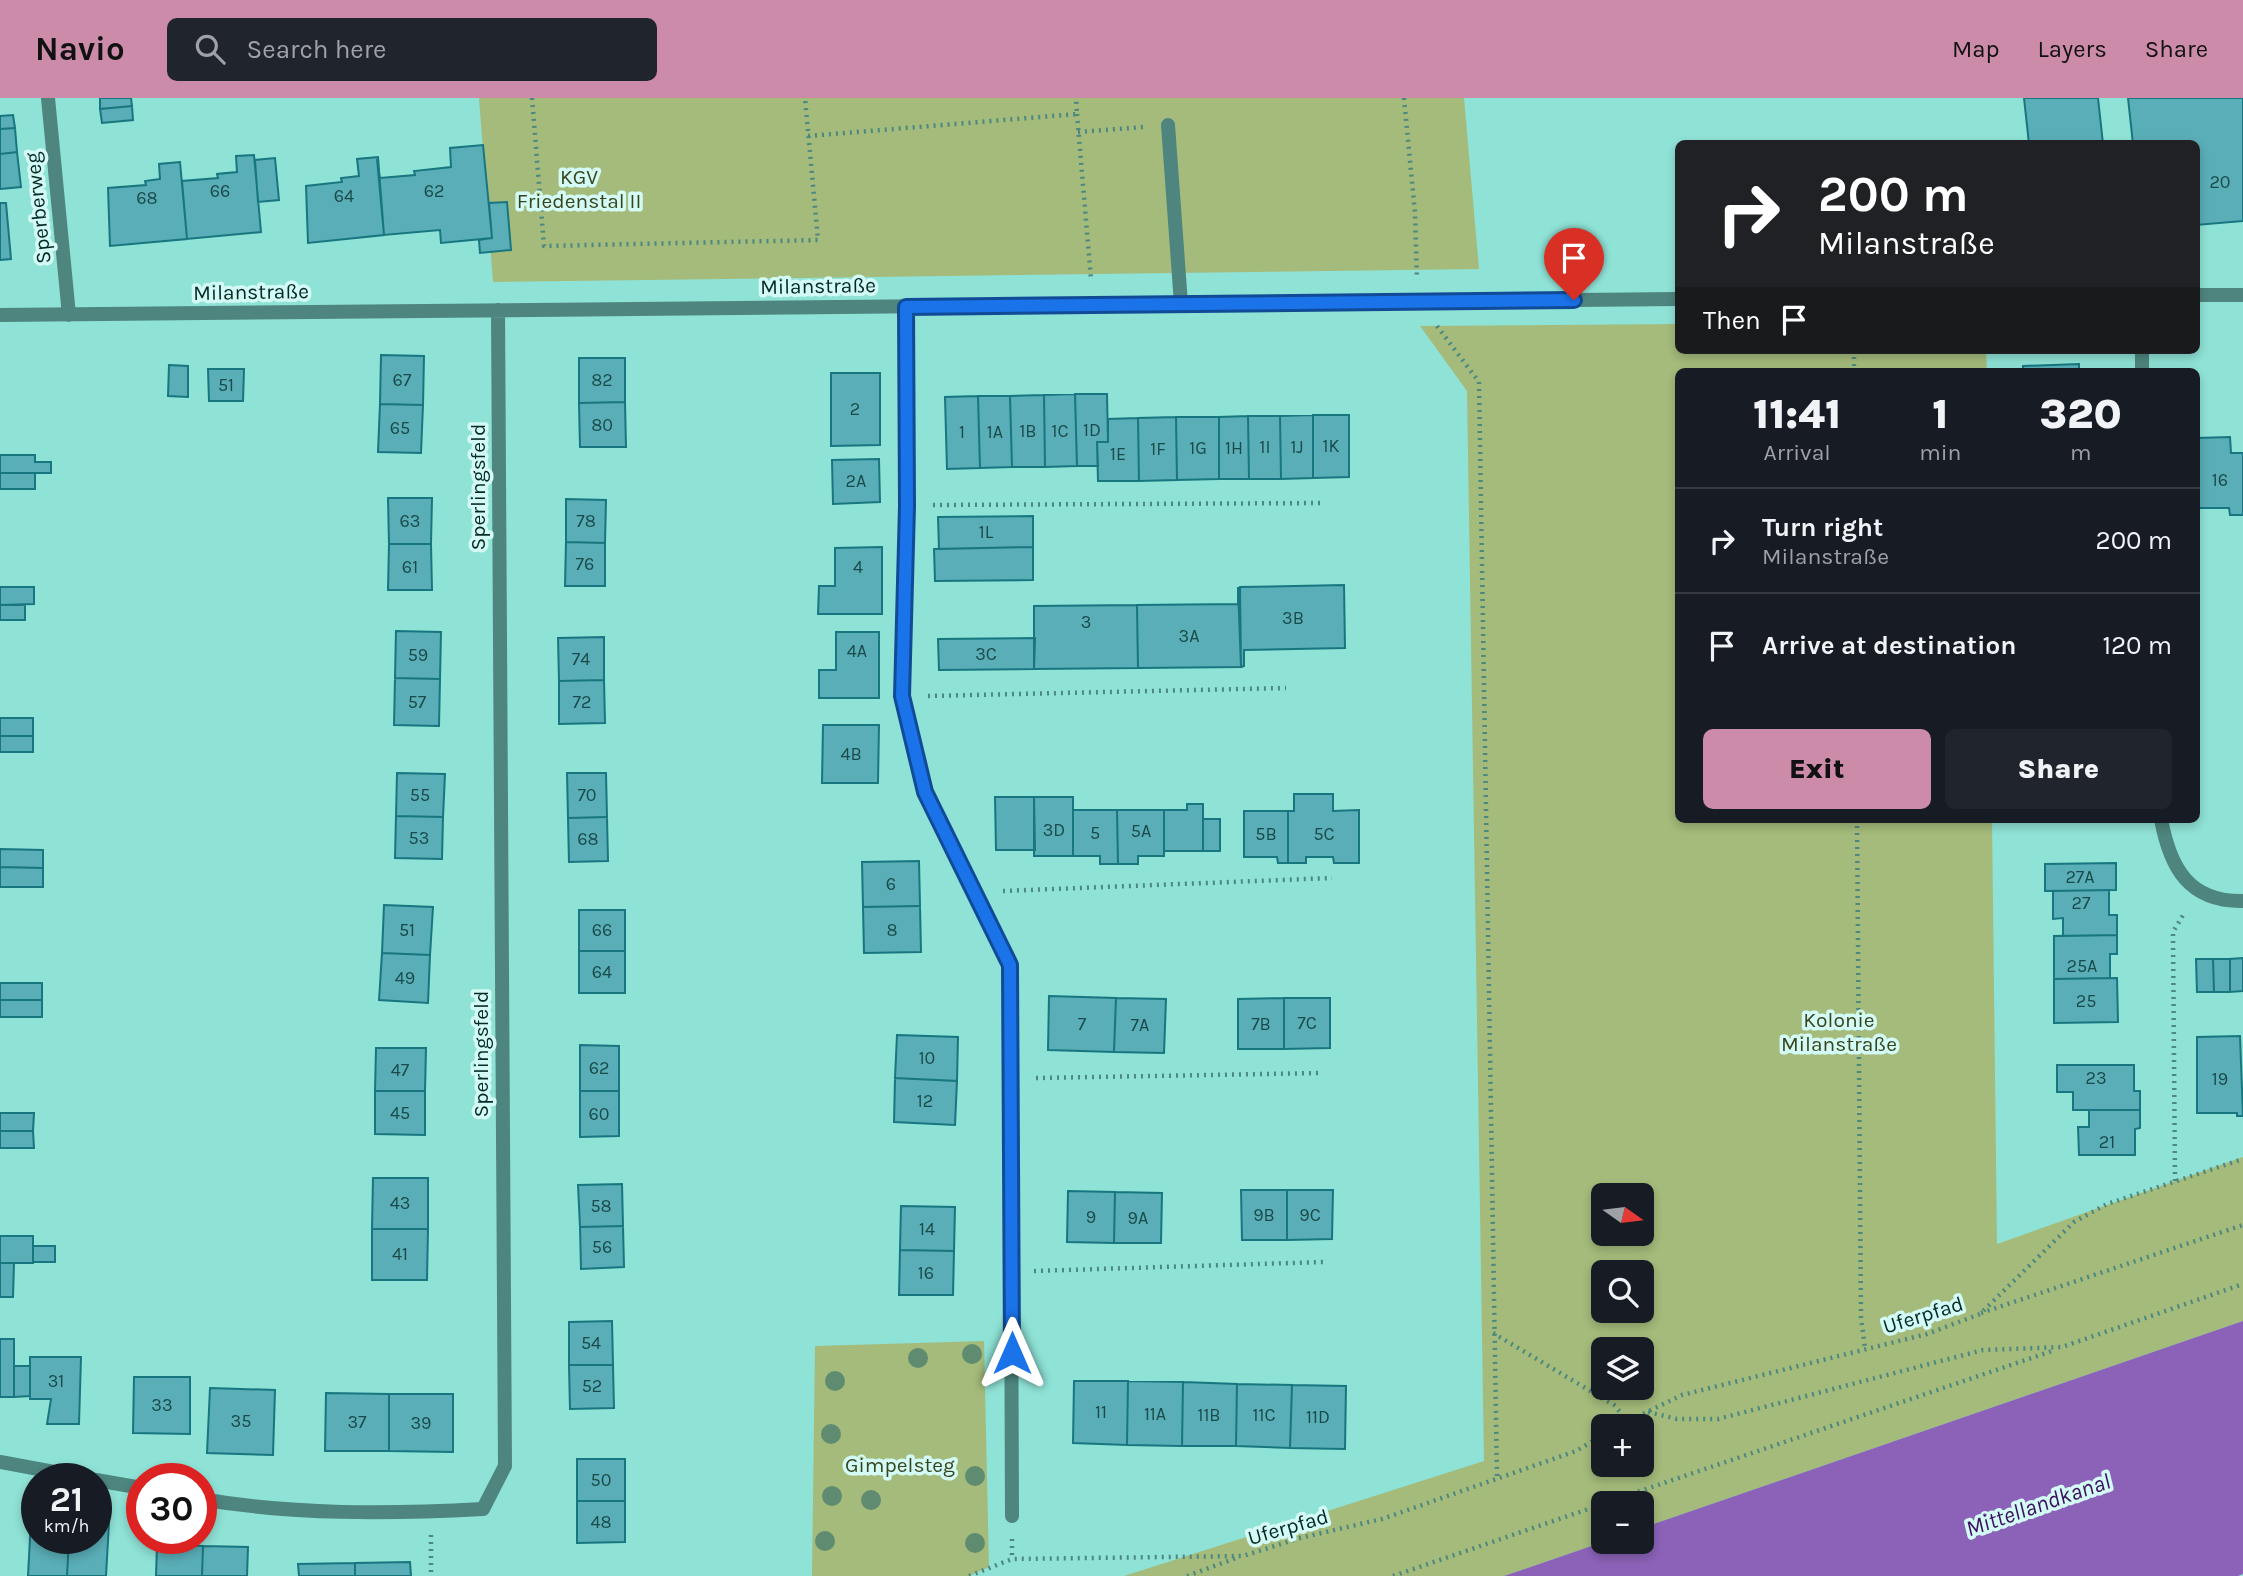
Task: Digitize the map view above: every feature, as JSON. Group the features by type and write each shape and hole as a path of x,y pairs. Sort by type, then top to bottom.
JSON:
{"street":[{"name":"Sperberweg","path":"48,98 69,315"},
{"path":"1168,125 1181,304"},
{"path":"2200,295 2243,295"},
{"name":"Milanstraße","path":"0,315 1675,299"},
{"path":"906,307 907,506 902,696 925,792 1010,965 1012,1516"},
{"name":"Sperlingsfeld","path":"217,1502 253,1508 430,1512 482,1508 505,1466 498,310"},
{"path":"2162,823 2165,843 2179,872 2197,891 2210,898 2243,901"},
{"path":"0,1462 21,1466"}],"path":[{"path":"532,98 544,246 818,240 805,98"},
{"path":"1076,98 1093,305"},
{"path":"1404,98 1415,213 1418,302 1479,382 1497,1478"},
{"path":"808,136 1077,114"},
{"path":"1079,132 1168,125"},
{"path":"907,506 1324,503"},
{"path":"902,696 1286,688"},
{"path":"1857,823 1861,1317 1865,1348"},
{"path":"974,892 1332,878"},
{"path":"2175,1181 2174,932 2197,891"},
{"path":"1011,1079 1322,1073"},
{"name":"Uferpfad","path":"1642,1414 1682,1395 1927,1334 1980,1314 2074,1222 2107,1204 2243,1158"},
{"path":"1980,1314 2243,1225"},
{"path":"1012,1272 1323,1262"},
{"path":"1642,1491 2243,1284"},
{"path":"1493,1333 1614,1405 1622,1414"},
{"path":"1648,1411 1677,1419 1718,1419 1983,1350 2062,1347"},
{"name":"Uferpfad","path":"969,1576 1012,1559 1243,1556 1300,1538 1382,1519 1576,1451 1591,1442"},
{"path":"1392,1576 1591,1508"},
{"path":"430,1512 431,1576"},
{"path":"1187,1576 1243,1556"}],"green space":[{"name":"KGV Friedenstal II","path":"479,98 1464,98 1479,269 493,282"},
{"name":"Kolonie Milanstraße","path":"1675,324 1675,354 1986,354 1987,368 1675,368 1675,823 1992,823 1997,1244 2243,1157 2243,1321 1654,1524 1654,1491 1591,1491 1591,1546 1504,1576 1124,1576 1484,1461 1467,391 1420,326"},
{"name":"Gimpelsteg","path":"984,1341 989,1567 969,1576 812,1576 815,1346"}],"water":[{"name":"Mittellandkanal","path":"2243,1321 2243,1574 2238,1576 1504,1576 1591,1546 1591,1554 1654,1554 1654,1524"}],"building":[{"path":"100,98 131,98 132,106 100,109"},
{"path":"2024,98 2098,98 2103,140 2029,140"},
{"path":"2128,98 2243,98 2243,221 2200,225 2200,140 2133,140"},
{"path":"132,106 133,120 102,123 100,109"},
{"path":"13,115 15,128 0,129 0,116"},
{"path":"15,128 17,152 0,154 0,129"},
{"path":"483,145 492,238 441,243 440,230 384,235 377,159 380,178 415,175 414,171 451,167 450,148"},
{"path":"17,152 21,187 0,189 0,154"},
{"path":"254,155 261,232 187,239 182,181 218,178 217,174 237,172 236,156"},
{"path":"378,157 384,235 308,243 306,186 342,182 341,178 359,176 357,159"},
{"path":"275,158 279,200 258,202 255,160"},
{"path":"180,162 187,239 110,246 108,188 146,185 145,181 160,179 159,164"},
{"path":"507,202 511,250 480,253 479,240 492,238 489,203"},
{"path":"0,203 6,203 11,259 0,260"},
{"path":"381,355 424,356 423,405 380,404"},
{"path":"579,358 625,358 625,402 579,403"},
{"path":"2079,364 2079,368 2023,368"},
{"path":"169,365 188,366 188,397 168,396"},
{"path":"208,369 244,369 243,401 209,401"},
{"path":"831,373 880,373 880,445 831,446"},
{"path":"1075,394 1077,466 1045,467 1044,395"},
{"path":"1075,394 1107,394 1108,442 1097,442 1098,466 1077,466"},
{"path":"1044,395 1045,467 1012,467 1010,396"},
{"path":"978,396 980,468 947,469 945,397"},
{"path":"978,396 1010,396 1012,467 980,468"},
{"path":"625,402 626,447 580,447 579,403"},
{"path":"380,404 423,405 421,453 378,452"},
{"path":"1313,415 1313,478 1281,479 1280,416"},
{"path":"1313,415 1349,415 1349,477 1313,478"},
{"path":"1248,416 1249,479 1219,479 1219,417"},
{"path":"1248,416 1280,416 1281,479 1249,479"},
{"path":"1176,417 1177,480 1139,481 1138,418"},
{"path":"1176,417 1219,417 1219,479 1177,480"},
{"path":"1138,418 1139,481 1098,481 1097,442 1108,442 1108,419"},
{"path":"2230,437 2231,453 2243,453 2243,515 2230,515 2229,508 2200,508 2200,438"},
{"path":"0,455 35,455 35,462 51,462 51,473 0,473"},
{"path":"879,459 880,502 833,504 832,460"},
{"path":"0,473 35,473 35,489 0,489"},
{"path":"388,498 432,498 431,544 389,544"},
{"path":"566,499 606,500 605,543 566,542"},
{"path":"1033,516 1033,547 939,549 938,517"},
{"path":"566,542 605,543 605,586 565,586"},
{"path":"389,544 431,544 432,590 388,590"},
{"path":"882,547 882,614 818,614 819,586 835,586 835,548"},
{"path":"1033,547 1033,580 935,581 934,549"},
{"path":"1344,585 1345,648 1244,650 1244,666 1241,667 1240,587"},
{"path":"0,587 34,587 34,604 0,605"},
{"path":"1238,587 1241,667 1138,668 1137,605 1238,604"},
{"path":"0,605 25,605 25,620 0,620"},
{"path":"1137,605 1138,668 1034,669 1034,606"},
{"path":"396,631 441,632 440,679 395,678"},
{"path":"836,632 879,632 879,698 819,698 819,670 836,670"},
{"path":"604,637 604,680 559,681 558,638"},
{"path":"1035,638 1034,669 939,670 938,639"},
{"path":"395,678 440,679 439,726 394,725"},
{"path":"604,680 605,723 559,724 559,681"},
{"path":"0,718 33,718 33,736 0,736"},
{"path":"823,725 879,725 878,783 822,783"},
{"path":"0,736 33,736 33,752 0,752"},
{"path":"397,773 445,774 443,817 396,816"},
{"path":"567,773 606,773 607,817 568,818"},
{"path":"1294,794 1333,794 1333,811 1359,810 1359,863 1334,863 1333,857 1306,857 1306,863 1288,863 1288,811 1294,811"},
{"path":"995,797 1034,797 1035,850 996,850"},
{"path":"1034,797 1073,797 1073,856 1034,856"},
{"path":"1187,804 1203,804 1203,851 1164,851 1164,810 1187,810"},
{"path":"1073,810 1117,810 1118,864 1100,864 1100,856 1073,856"},
{"path":"1117,810 1164,810 1164,856 1138,856 1138,864 1118,864"},
{"path":"1244,811 1288,811 1288,863 1278,863 1277,857 1244,857"},
{"path":"396,816 443,817 442,859 395,858"},
{"path":"607,817 608,861 569,862 568,818"},
{"path":"1203,819 1220,819 1220,851 1203,851"},
{"path":"0,849 43,850 43,868 0,867"},
{"path":"919,861 920,906 863,907 862,862"},
{"path":"2116,863 2116,890 2045,891 2045,864"},
{"path":"0,867 43,868 43,887 0,887"},
{"path":"2109,890 2109,915 2117,915 2117,935 2063,936 2063,918 2053,919 2053,891"},
{"path":"384,905 433,907 430,955 382,953"},
{"path":"920,906 921,952 864,953 863,907"},
{"path":"579,910 625,910 625,951 579,951"},
{"path":"2117,935 2117,954 2110,954 2110,978 2054,979 2054,936"},
{"path":"579,951 625,951 625,993 579,993"},
{"path":"382,953 430,955 428,1003 379,1000"},
{"path":"2243,958 2243,991 2230,992 2230,959"},
{"path":"2196,959 2213,959 2214,992 2197,992"},
{"path":"2213,959 2230,959 2230,992 2214,992"},
{"path":"2117,978 2118,1022 2054,1023 2054,979"},
{"path":"0,983 42,983 42,1000 0,1000"},
{"path":"1049,996 1116,998 1114,1052 1048,1050"},
{"path":"1116,998 1166,999 1164,1053 1114,1052"},
{"path":"1284,998 1284,1049 1238,1049 1238,999"},
{"path":"1284,998 1330,998 1330,1048 1284,1049"},
{"path":"0,1000 42,1000 42,1017 0,1017"},
{"path":"897,1035 958,1037 957,1081 895,1078"},
{"path":"2240,1036 2243,1116 2237,1116 2237,1113 2197,1113 2197,1037"},
{"path":"580,1045 619,1046 619,1091 580,1091"},
{"path":"376,1048 426,1048 425,1091 375,1091"},
{"path":"2057,1065 2134,1065 2134,1091 2140,1091 2140,1110 2073,1110 2073,1092 2057,1092"},
{"path":"895,1078 957,1081 955,1125 894,1122"},
{"path":"375,1091 425,1091 425,1135 375,1134"},
{"path":"580,1091 619,1091 619,1136 580,1137"},
{"path":"2089,1110 2140,1110 2140,1128 2135,1129 2135,1155 2079,1155 2078,1127 2089,1127"},
{"path":"0,1113 34,1113 33,1131 0,1131"},
{"path":"0,1131 33,1131 34,1148 0,1148"},
{"path":"373,1178 428,1178 428,1229 372,1229"},
{"path":"622,1184 623,1226 580,1227 578,1185"},
{"path":"1241,1190 1287,1190 1287,1240 1242,1240"},
{"path":"1287,1190 1333,1190 1332,1239 1287,1240"},
{"path":"1068,1191 1115,1192 1114,1243 1067,1242"},
{"path":"1115,1192 1162,1193 1161,1243 1114,1243"},
{"path":"901,1206 955,1207 954,1251 900,1250"},
{"path":"623,1226 624,1267 581,1269 580,1227"},
{"path":"372,1229 428,1229 427,1280 372,1280"},
{"path":"0,1236 33,1236 33,1263 0,1263"},
{"path":"33,1246 55,1246 55,1262 33,1262"},
{"path":"900,1250 954,1251 953,1295 899,1295"},
{"path":"0,1263 14,1263 13,1297 0,1297"},
{"path":"612,1321 613,1365 569,1365 569,1322"},
{"path":"0,1339 14,1339 14,1397 0,1397"},
{"path":"30,1357 81,1357 79,1424 47,1424 51,1399 30,1399"},
{"path":"569,1365 613,1365 614,1408 570,1409"},
{"path":"14,1366 30,1366 30,1396 14,1397"},
{"path":"134,1377 190,1377 190,1434 133,1433"},
{"path":"1074,1381 1128,1381 1127,1445 1073,1443"},
{"path":"1128,1381 1183,1382 1182,1446 1127,1445"},
{"path":"1183,1382 1237,1384 1236,1446 1182,1446"},
{"path":"1237,1384 1292,1385 1290,1448 1236,1446"},
{"path":"1292,1385 1346,1386 1345,1449 1290,1448"},
{"path":"210,1388 275,1390 273,1455 207,1453"},
{"path":"326,1393 389,1394 389,1451 325,1451"},
{"path":"389,1394 453,1394 453,1452 389,1451"},
{"path":"577,1459 625,1459 625,1501 577,1501"},
{"path":"577,1501 625,1501 625,1542 577,1543"},
{"path":"217,1546 248,1547 247,1576 202,1576 203,1554 217,1554"},
{"path":"29,1554 68,1554 67,1576 28,1576"},
{"path":"68,1554 107,1554 106,1576 67,1576"},
{"path":"157,1554 203,1554 202,1576 156,1576"},
{"path":"410,1562 411,1576 355,1576 355,1563"},
{"path":"355,1563 355,1576 299,1576 298,1564"}],"route":[{"path":"1012,1353 1010,965 925,792 902,696 907,506 906,307 1574,300"}]}
